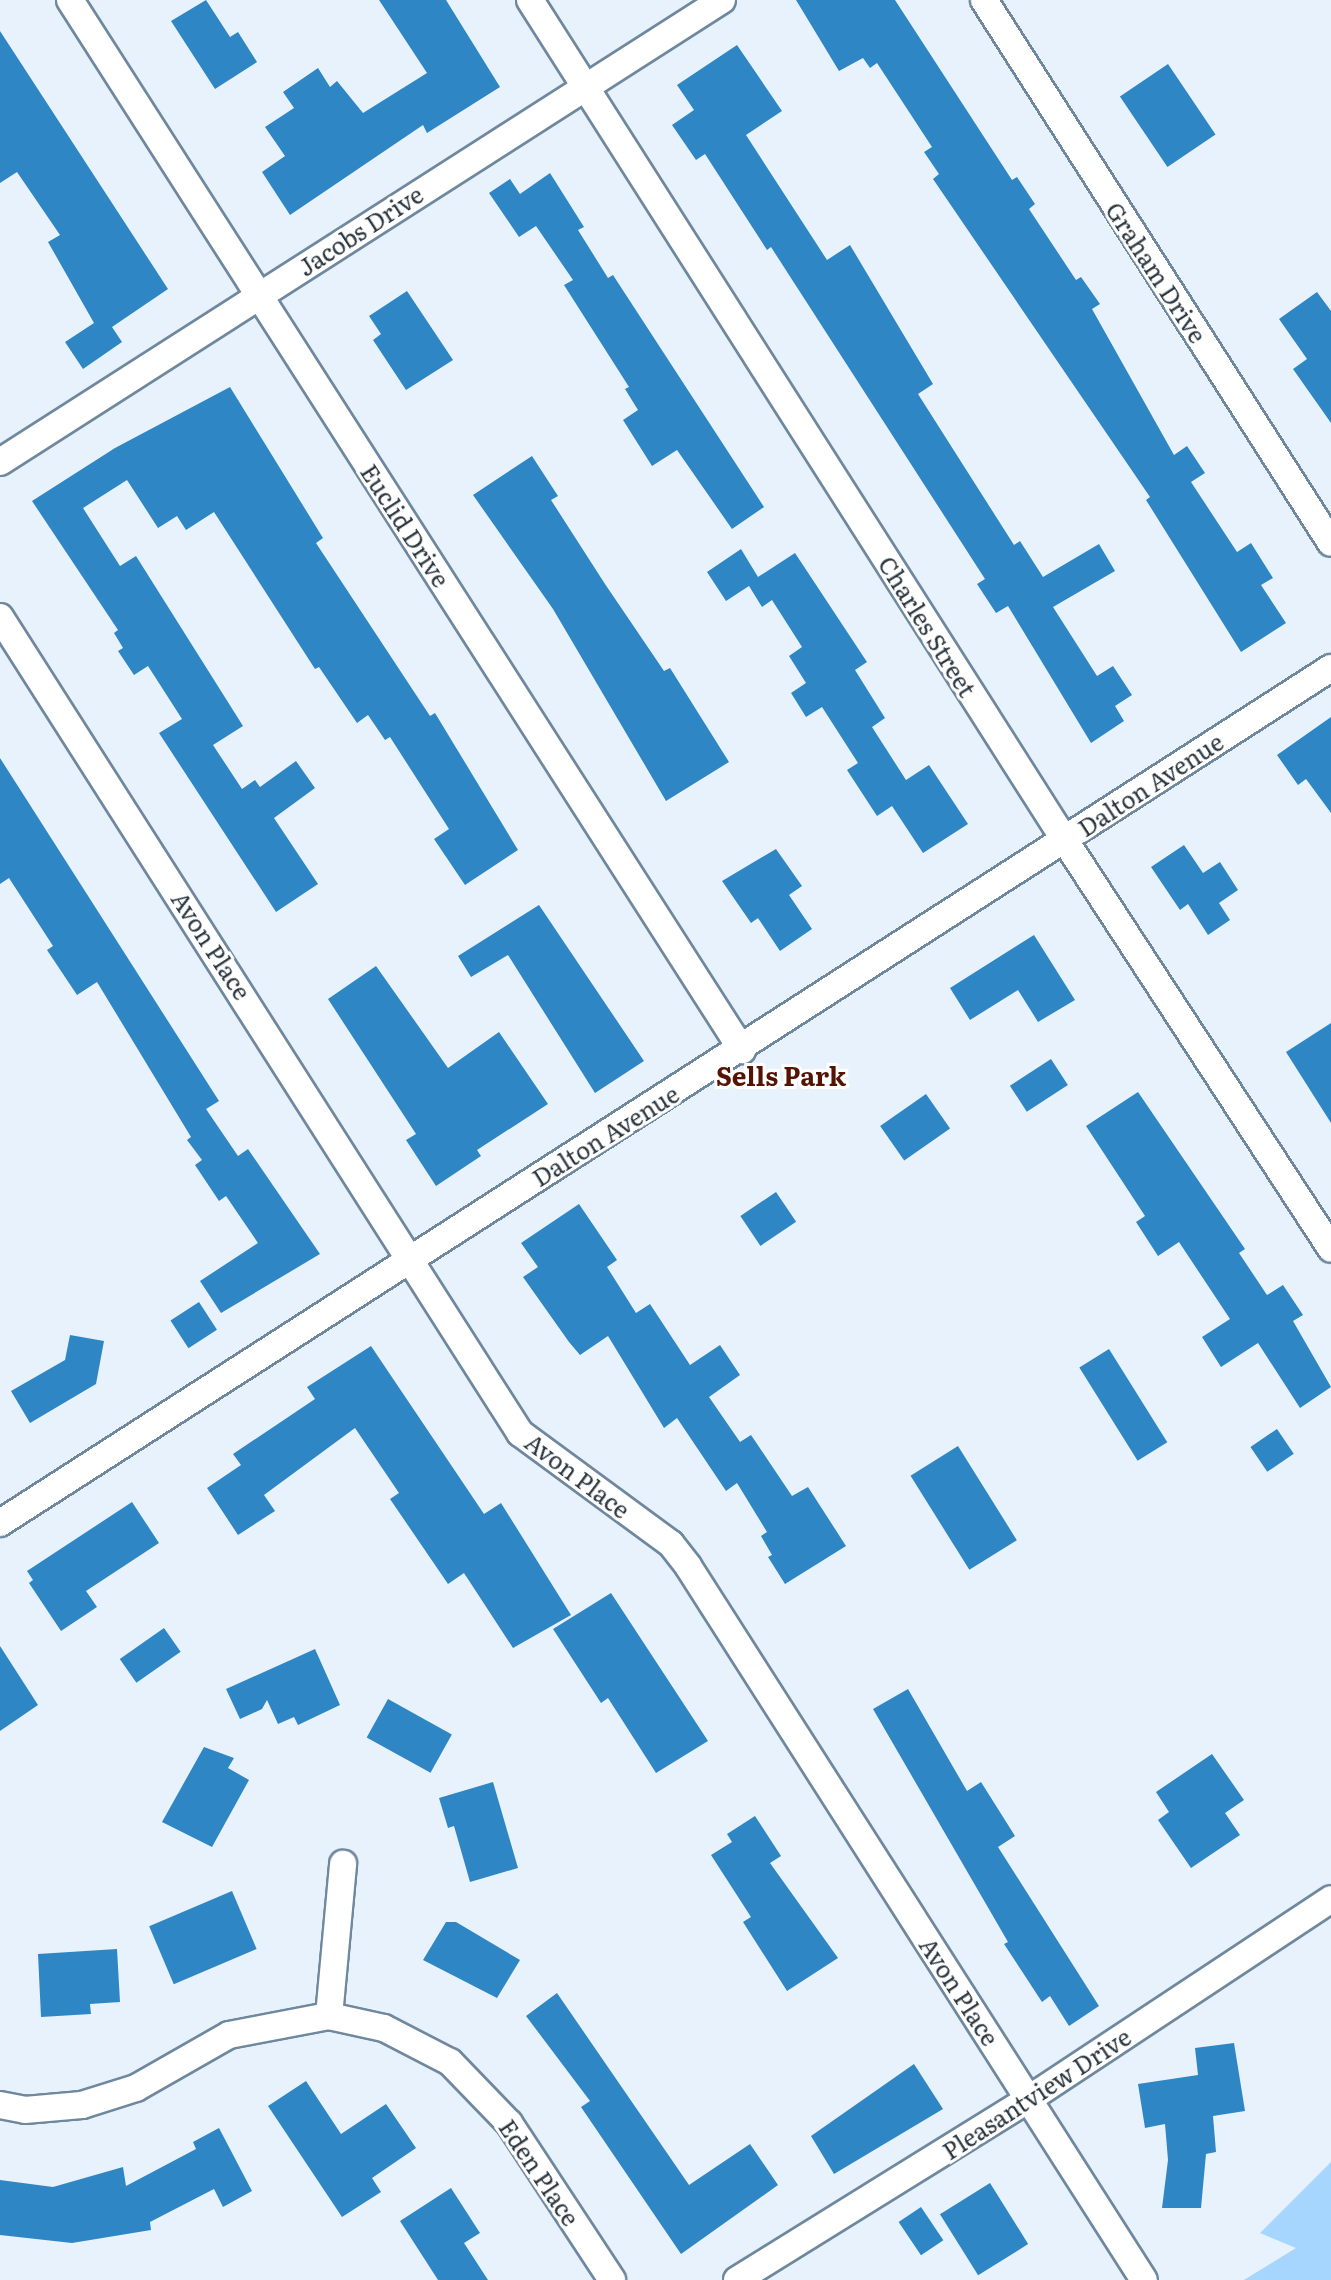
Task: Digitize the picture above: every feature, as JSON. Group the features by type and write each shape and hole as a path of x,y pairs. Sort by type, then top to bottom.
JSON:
{"street":[{"name":"Euclid Drive","path":"70,0 742,1050"},
{"name":"Charles Street","path":"530,0 1064,839 1329,1240"},
{"name":"Jacobs Drive","path":"0,462 722,0"},
{"name":"Graham Drive","path":"984,0 1331,543"},
{"name":"Avon Place","path":"0,617 520,1433 671,1544 688,1566 1144,2280"},
{"name":"Dalton Avenue","path":"0,1523 409,1256 742,1050 1331,668"},
{"path":"329,2016 343,1864"},
{"name":"Pleasantview Drive","path":"737,2280 833,2216 1029,2099 1331,1899"},
{"name":"Eden Place","path":"0,2105 25,2110 82,2105 136,2088 229,2035 329,2016 384,2028 450,2062 509,2123 612,2280"}],"shaded area":[{"path":"1331,2162 1331,2280 1244,2280 1296,2248 1260,2233"}],"building":[{"path":"206,0 230,37 238,32 257,62 215,89 171,21"},
{"path":"379,0 446,0 500,87 427,133 423,125 290,215 262,172 285,156 265,127 294,108 283,92 318,68 330,87 337,81 363,113 427,73"},
{"path":"796,0 895,0 1012,180 1017,177 1035,204 1029,209 1076,280 1081,277 1100,304 1092,309 1174,455 1187,446 1205,473 1191,482 1237,552 1251,543 1273,578 1261,585 1286,623 1241,652 1146,500 1150,497 933,179 939,174 924,152 932,147 877,63 870,68 863,58 839,71"},
{"path":"0,31 168,289 112,327 122,342 83,369 65,342 94,323 48,242 60,235 17,172 0,183"},
{"path":"737,45 782,111 746,135 827,260 850,245 933,384 918,394 1014,545 1020,541 1043,577 1099,544 1115,571 1053,607 1097,676 1113,666 1132,695 1115,706 1124,721 1091,743 1008,606 996,613 977,584 985,579 771,247 767,250 705,154 696,160 672,125 694,110 677,85"},
{"path":"1168,64 1216,134 1167,167 1120,96"},
{"path":"550,173 584,227 578,230 608,278 613,275 764,507 732,529 677,450 652,466 623,420 638,410 625,389 629,387 564,285 573,280 536,226 519,237 489,193 510,179 520,194"},
{"path":"407,291 453,360 406,390 373,340 381,334 369,316"},
{"path":"1317,292 1331,311 1331,423 1293,369 1307,359 1279,319"},
{"path":"230,387 323,538 316,543 430,716 435,713 518,850 465,885 434,839 449,829 390,737 385,740 368,715 357,723 319,667 315,669 214,512 186,530 177,516 158,528 127,480 83,508 120,566 136,556 243,726 213,745 242,789 255,780 260,787 296,761 315,788 274,818 318,884 276,912 159,733 182,719 148,666 134,675 118,651 123,648 114,633 118,630 32,501 115,448"},
{"path":"532,456 558,496 551,500 605,584 664,671 670,668 729,762 666,801 553,609 473,495"},
{"path":"741,549 758,577 795,553 867,662 855,670 885,718 872,727 906,780 929,765 968,824 923,853 892,806 877,816 847,770 858,763 822,707 806,717 791,693 806,683 789,656 802,647 772,600 762,607 749,586 726,601 707,572"},
{"path":"1331,717 1331,813 1306,779 1298,785 1277,755"},
{"path":"0,758 219,1101 206,1109 238,1156 248,1149 320,1254 221,1313 200,1281 258,1243 226,1196 219,1201 195,1165 202,1160 187,1140 191,1137 97,982 77,995 47,950 53,946 9,878 0,884"},
{"path":"1184,845 1203,873 1220,862 1238,890 1219,903 1230,920 1208,935 1188,904 1180,910 1151,867"},
{"path":"776,849 802,886 789,895 812,929 780,951 758,918 751,923 722,881"},
{"path":"539,905 644,1061 595,1093 508,955 471,977 458,956"},
{"path":"1034,935 1075,1000 1038,1022 1018,990 970,1020 950,988"},
{"path":"376,966 448,1068 499,1032 548,1104 477,1150 481,1156 436,1186 406,1140 416,1134 328,999"},
{"path":"1331,1023 1331,1123 1286,1052"},
{"path":"1051,1059 1068,1085 1027,1112 1010,1086"},
{"path":"1138,1092 1245,1249 1239,1253 1267,1295 1283,1285 1303,1315 1293,1321 1331,1387 1300,1408 1258,1343 1221,1367 1202,1337 1230,1319 1179,1242 1158,1256 1136,1222 1145,1216 1086,1126"},
{"path":"926,1094 950,1128 904,1161 880,1126"},
{"path":"776,1192 796,1222 760,1246 740,1216"},
{"path":"579,1204 617,1260 607,1267 636,1313 650,1304 690,1365 720,1345 740,1375 709,1397 740,1442 751,1435 792,1496 808,1487 846,1546 785,1584 768,1557 772,1555 761,1536 767,1532 737,1483 726,1491 677,1418 664,1428 608,1336 580,1355 569,1342 523,1277 538,1267 521,1243"},
{"path":"199,1302 217,1330 188,1348 170,1321"},
{"path":"70,1335 104,1341 96,1384 30,1423 11,1391 65,1360"},
{"path":"371,1346 484,1514 501,1503 571,1615 513,1648 464,1573 448,1584 390,1499 399,1493 355,1428 264,1495 275,1511 238,1535 207,1488 241,1465 233,1454 315,1399 307,1387"},
{"path":"1109,1349 1167,1442 1138,1461 1079,1368"},
{"path":"1277,1429 1294,1454 1267,1472 1250,1447"},
{"path":"958,1446 1017,1540 969,1570 911,1476"},
{"path":"132,1502 159,1543 86,1591 97,1607 61,1631 29,1583 33,1580 27,1571"},
{"path":"611,1593 708,1741 656,1773 608,1698 601,1703 553,1629"},
{"path":"164,1628 181,1652 136,1683 120,1659"},
{"path":"0,1646 38,1705 0,1731"},
{"path":"315,1649 340,1705 298,1725 294,1717 278,1724 267,1700 262,1709 240,1719 226,1689"},
{"path":"908,1689 967,1791 981,1782 1015,1836 998,1847 1099,2006 1069,2026 1050,1996 1042,2002 1004,1944 1008,1942 873,1709"},
{"path":"388,1699 452,1734 431,1773 367,1737"},
{"path":"204,1747 234,1758 228,1768 249,1780 212,1847 162,1822"},
{"path":"1212,1754 1244,1800 1225,1813 1240,1835 1191,1868 1158,1820 1169,1812 1156,1792"},
{"path":"493,1782 518,1868 470,1882 454,1826 448,1828 439,1798"},
{"path":"755,1816 781,1856 770,1863 838,1958 787,1991 743,1922 751,1917 711,1855 732,1842 727,1834"},
{"path":"232,1891 257,1949 174,1984 149,1926"},
{"path":"446,1922 456,1922 520,1960 497,1998 423,1960"},
{"path":"117,1949 120,2002 90,2004 91,2014 41,2017 38,1954"},
{"path":"557,1993 689,2185 750,2144 778,2185 681,2254 581,2107 590,2101 526,2016"},
{"path":"1234,2043 1245,2111 1213,2116 1216,2152 1206,2154 1201,2208 1162,2208 1168,2160 1165,2124 1145,2128 1138,2084 1198,2075 1195,2048"},
{"path":"914,2064 943,2109 834,2174 811,2136"},
{"path":"306,2081 341,2134 386,2104 416,2148 372,2178 381,2192 342,2217 268,2106"},
{"path":"219,2128 252,2191 223,2207 214,2189 150,2222 151,2230 72,2243 0,2235 0,2180 53,2187 123,2167 126,2186 196,2149 193,2142"},
{"path":"990,2183 1028,2244 978,2275 940,2214"},
{"path":"451,2188 480,2233 464,2243 488,2280 438,2280 400,2221"},
{"path":"921,2207 943,2240 921,2255 899,2222"}],"district":[{"name":"Sells Park","path":"781,1075"}]}
